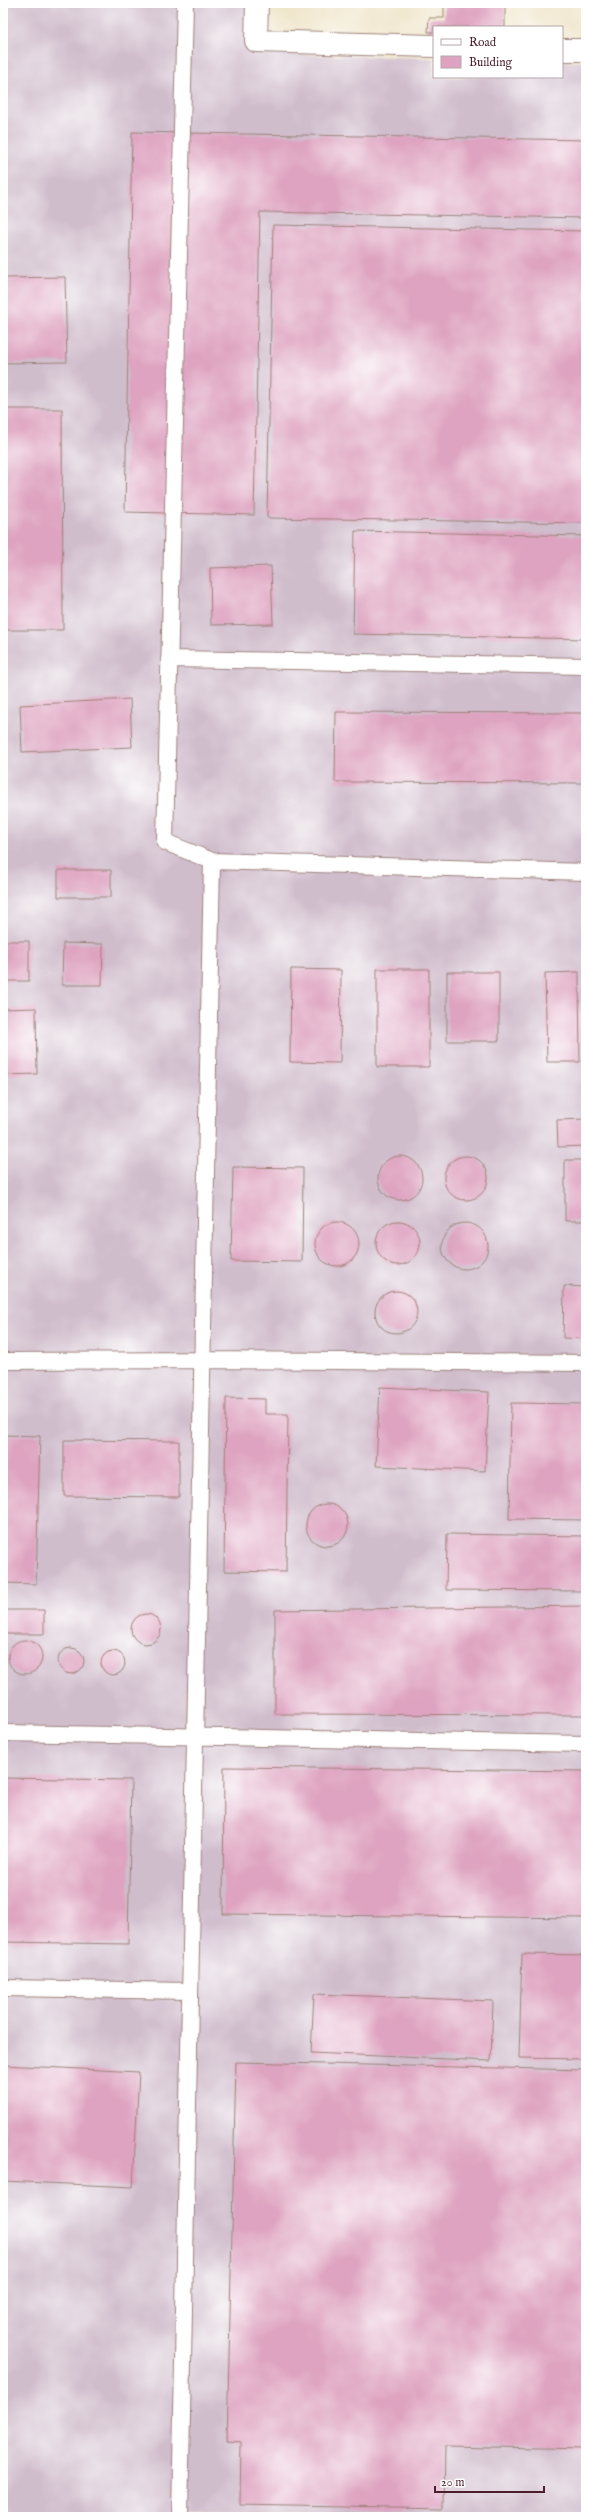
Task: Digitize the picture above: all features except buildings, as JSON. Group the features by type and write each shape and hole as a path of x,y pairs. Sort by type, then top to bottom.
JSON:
{"street":[{"path":"257,3 256,41 433,46"},
{"path":"563,50 586,50"}],"lane":[{"path":"186,3 165,842 212,861 586,872"},
{"path":"169,659 586,666"},
{"path":"180,2517 212,861"},
{"path":"3,1361 202,1360 586,1363"},
{"path":"3,1733 586,1744"},
{"path":"3,1988 190,1991"}],"shaded area":[{"path":"3,3 248,3 248,53 433,58 433,78 563,78 563,61 586,62 586,2517 3,2517"}]}
